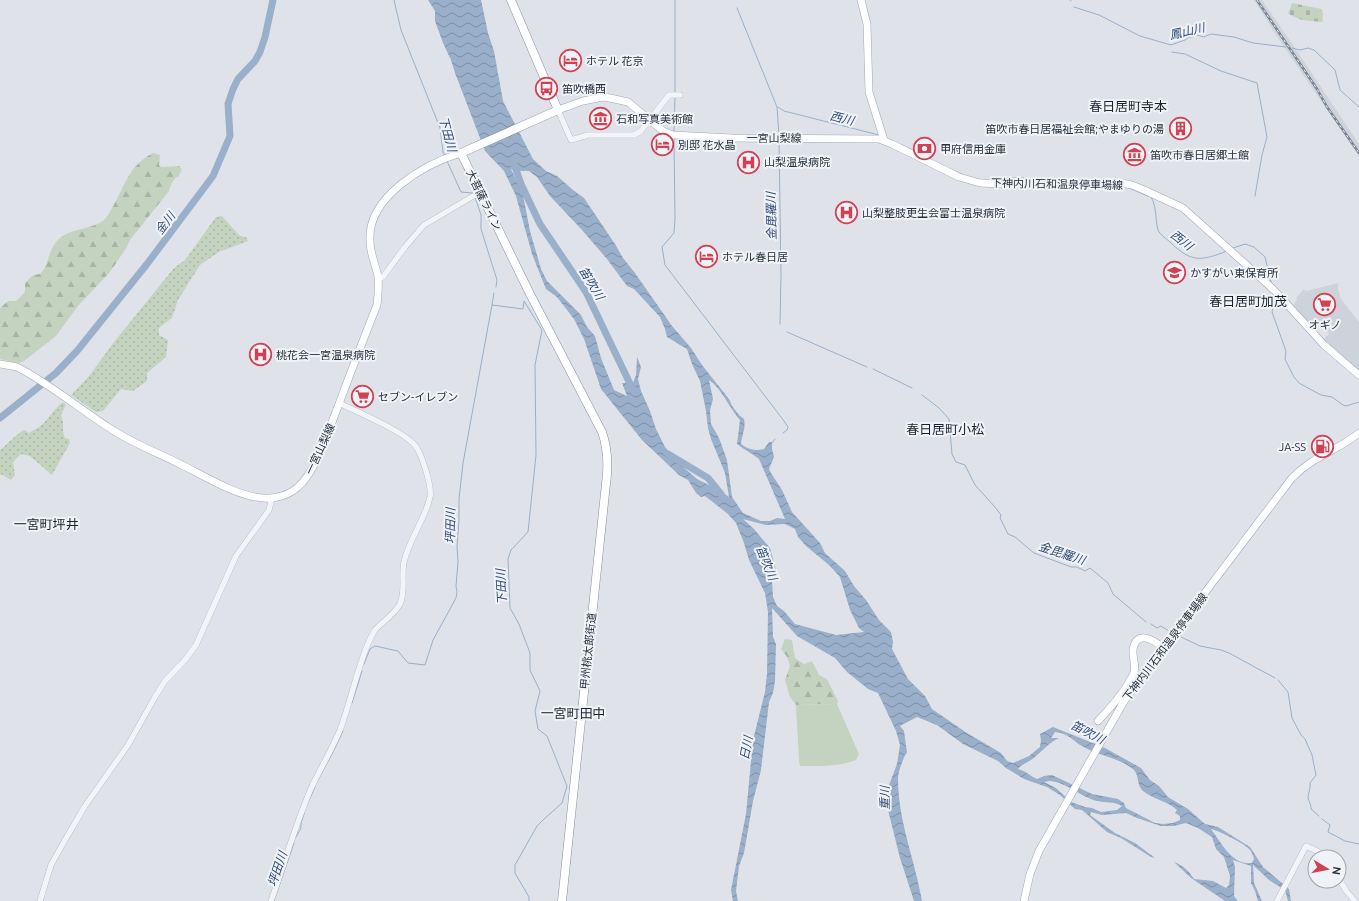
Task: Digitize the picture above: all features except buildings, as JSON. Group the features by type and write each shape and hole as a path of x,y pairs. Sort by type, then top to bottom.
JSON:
{"highway":[{"path":"460,154 555,111 512,0"},
{"name":"大菩薩ライン","path":"460,154 476,194 602,432 607,448"},
{"name":"甲州桃太郎街道","path":"562,901 607,474 607,448"}],"main road":[{"path":"861,0 867,24 868,79 870,92 884,138"},
{"name":"一宮山梨線","path":"555,111 583,101 603,97 628,102 663,131 675,135 779,138 884,138"},
{"name":"下神内川石和温泉停車場線","path":"884,138 959,177 980,183 1121,183 1132,185 1182,208 1275,292 1324,345 1359,375"},
{"name":"一宮山梨線","path":"0,364 17,367 28,373 111,430 134,443 206,477 245,494 256,497 272,498 289,493 298,488 306,479 313,467 377,305 378,278 372,257 369,236 374,216 378,208 387,197 407,180 441,161 460,154"},
{"name":"下神内川石和温泉停車場線","path":"1024,901 1030,874 1039,851 1123,703 1292,478 1307,463 1359,433"},
{"path":"1098,721 1114,704 1133,676 1136,666 1133,649 1137,642 1141,638 1147,638 1163,648"}],"street":[{"path":"555,111 571,140 588,135 634,135 641,131 670,95 677,95"},
{"path":"378,278 383,277 404,247 424,225 476,194"},
{"path":"271,901 303,809 340,730 369,642 376,630 395,612 400,603 403,594 406,552 430,498 428,480 413,442 399,433 339,403"},
{"path":"40,901 51,865 69,833 85,806 128,745 165,681 186,660 196,645 236,556 269,510 272,498"},
{"path":"1277,901 1306,846 1313,849"},
{"path":"1345,889 1355,901"}],"shaded area":[{"path":"1254,0 1262,0 1295,48 1359,144 1359,156 1282,44"},
{"path":"1338,283 1341,299 1359,322 1359,371 1339,356 1337,351 1324,339 1329,334 1321,324 1315,328 1294,308 1294,304 1297,300 1296,298 1304,289 1306,291"}],"green space":[{"path":"1292,3 1322,9 1323,21 1302,20 1288,14"},
{"path":"153,153 160,155 159,165 161,167 179,166 182,169 179,176 172,182 169,191 130,240 110,272 78,306 56,336 24,361 18,363 0,359 0,308 8,301 16,301 25,292 25,283 33,275 40,274 58,240 68,233 97,224 105,219 132,170"},
{"path":"222,216 240,236 246,237 248,241 219,252 200,265 178,300 172,318 159,328 159,335 168,340 166,357 147,373 147,381 133,391 121,389 103,411 96,412 71,395 89,376 114,342 174,268 185,260 216,217"},
{"path":"63,402 66,405 61,415 63,421 63,432 65,438 69,439 70,443 52,475 30,456 21,454 13,462 15,475 11,480 1,474 0,475 0,450 24,430 29,433 42,425"},
{"path":"785,639 792,640 795,658 804,664 812,661 819,675 827,679 838,701 837,704 796,705 790,697 785,680 790,666 787,657 781,649"},
{"path":"837,704 859,754 856,760 835,765 800,766 796,705"}],"water":[{"path":"428,0 481,0 488,33 494,51 503,101 533,159 546,171 557,176 584,198 623,258 672,326 691,348 702,365 729,399 732,406 744,419 741,444 749,449 758,450 764,449 769,442 772,442 774,457 769,469 782,490 792,512 820,543 825,553 845,571 879,620 891,632 893,642 892,649 908,679 925,696 932,709 967,733 1001,753 1007,761 1013,763 1029,756 1040,747 1040,734 1053,727 1105,748 1141,768 1150,780 1159,786 1168,797 1188,809 1205,824 1218,827 1250,847 1263,867 1289,889 1291,901 1288,901 1285,890 1269,880 1253,865 1254,883 1262,901 1258,901 1251,883 1251,866 1233,860 1235,867 1234,896 1238,901 1225,901 1191,878 1174,862 1186,869 1194,879 1213,881 1226,888 1229,885 1230,876 1224,857 1216,849 1212,837 1198,828 1186,823 1174,826 1161,826 1126,813 1102,815 1091,812 1090,815 1115,833 1135,843 1155,858 1151,857 1121,838 1107,832 1082,810 1075,809 1060,795 1047,787 1024,779 1006,768 998,761 963,744 937,725 917,717 900,726 904,731 907,753 900,767 898,779 901,810 922,901 914,901 900,858 887,806 886,793 897,764 900,745 896,731 878,693 868,689 847,672 835,658 797,636 772,608 773,637 776,644 775,681 773,693 769,702 761,770 753,801 744,853 739,866 736,891 738,901 733,901 731,890 746,814 753,740 765,692 767,674 768,612 765,593 749,560 736,523 728,514 705,496 701,497 696,493 688,480 679,475 642,440 601,389 584,339 574,319 557,297 546,289 532,254 516,196 504,171 485,151 435,21 435,11","holes":["511,169 529,171 537,177 550,196 607,259 627,286 634,289 660,317 667,337 687,349 700,381 708,428 725,473 729,497 721,491 697,479 682,466 665,447 641,391 638,379 641,367 637,357 636,375 633,383 622,383 627,396 614,390 601,358 595,336 587,327 581,315 547,281 541,269 530,231 523,195","709,380 722,394 740,420 737,444 759,459 785,519 777,518 770,521 761,521 743,513 732,497 727,460 719,438 711,424 710,410 713,399","743,519 766,525 785,524 795,529 798,537 806,546 829,565 840,577 850,610 859,628 864,632 836,635 795,624 784,611 777,606 773,597 772,581 776,570 770,548 754,529","1055,732 1063,734 1088,749 1127,765 1137,774 1141,789 1151,796 1174,807 1177,810 1175,813 1180,816 1180,820 1173,823 1155,823 1126,808 1124,803 1118,799 1092,794 1052,775 1037,779 1018,769 1059,738 1051,738","1044,782 1057,782 1091,799 1100,802 1116,803 1122,806 1117,810 1101,812 1071,802 1056,788","1211,829 1243,844 1251,852 1254,859 1252,863 1245,863 1239,861 1228,852"]}],"waterway":[{"name":"金川","path":"0,418 56,373 77,351 147,264 213,176 230,136 228,104 233,89 238,79 255,61 260,52 265,37 273,0"},
{"name":"下田川","path":"394,0 401,30 440,128 443,152 445,156"},
{"path":"675,0 675,93"},
{"name":"鳳山川","path":"1074,7 1099,15 1140,36 1171,45 1189,37 1197,35 1204,37 1211,34 1234,37 1253,43 1286,47"},
{"name":"西川","path":"737,8 777,107 779,135"},
{"name":"鳳山川","path":"1292,48 1300,50 1308,48 1314,50 1335,70 1340,90 1359,107"},
{"name":"鳳山川","path":"1172,52 1185,54 1221,71 1257,83 1267,137 1262,155 1255,196"},
{"path":"674,131 675,98"},
{"name":"西川","path":"778,107 784,111 879,135"},
{"path":"674,138 675,219 674,233 662,247 665,265 784,421 788,427 783,433"},
{"name":"金毘羅川","path":"779,140 781,274 780,324"},
{"name":"西川","path":"900,144 931,159"},
{"name":"下田川","path":"447,161 461,192 473,194"},
{"name":"笛吹川","path":"513,161 521,184 540,224 586,292 634,392"},
{"name":"西川","path":"952,170 962,174"},
{"name":"西川","path":"1007,178 1024,178 1028,181"},
{"name":"西川","path":"1037,187 1094,187"},
{"name":"西川","path":"1107,187 1124,187"},
{"name":"西川","path":"1129,188 1148,196"},
{"name":"下田川","path":"475,197 481,215 481,229 497,280 496,287"},
{"name":"西川","path":"1151,197 1159,232 1185,254 1191,257 1203,258 1227,251"},
{"name":"西川","path":"1233,248 1245,244 1254,247 1265,257 1271,282"},
{"name":"下田川","path":"494,293 492,305 523,309 524,301 542,330 535,365 536,455 528,532 511,550 508,559 510,608 519,624 530,653 530,670 540,691 535,711 538,729 547,736 567,786 562,803 537,826 515,865 515,873 529,897 529,901"},
{"name":"西川","path":"1274,295 1275,299 1272,312 1286,351 1285,359 1294,377 1299,383 1321,395 1332,397 1343,405 1346,406 1359,402"},
{"name":"坪田川","path":"364,664 370,649 375,646 398,651 408,663 425,665 433,640 456,598 459,499 463,463 492,305"},
{"name":"金毘羅川","path":"787,332 867,367"},
{"name":"金毘羅川","path":"873,369 912,388"},
{"name":"金毘羅川","path":"922,395 939,408 949,419 952,454 956,462 965,465 975,485 1001,515 1000,518 1008,534 1015,537 1034,553 1085,571 1090,568 1108,583 1113,594 1146,622"},
{"path":"772,443 775,439"},
{"name":"笛吹川","path":"668,454 708,478 721,494"},
{"name":"金毘羅川","path":"1151,624 1157,628 1161,626 1169,631"},
{"name":"金毘羅川","path":"1179,636 1200,646 1229,653 1275,678"},
{"name":"坪田川","path":"352,703 362,671"},
{"name":"金毘羅川","path":"1278,680 1288,692 1292,718 1301,735 1305,739 1312,755 1316,775 1310,783 1308,798 1311,809 1319,816"},
{"name":"坪田川","path":"334,750 343,731"},
{"name":"坪田川","path":"317,782 333,752"},
{"name":"坪田川","path":"307,805 315,787"},
{"name":"坪田川","path":"296,837 301,828 304,814"},
{"name":"金毘羅川","path":"1322,819 1330,825 1328,832 1345,841 1359,844"},
{"name":"坪田川","path":"274,901 294,843"}],"railway":[{"path":"1257,0 1359,153"}],"place":[{"name":"ホテル 花京","path":"570,61"},
{"name":"笛吹橋西","path":"546,89"},
{"name":"石和写真美術館","path":"601,119"},
{"name":"笛吹市春日居福祉会館;やまゆりの湯","path":"1180,129"},
{"name":"別邸 花水晶","path":"663,145"},
{"name":"甲府信用金庫","path":"925,149"},
{"name":"笛吹市春日居郷土館","path":"1135,155"},
{"name":"山梨温泉病院","path":"749,162"},
{"name":"山梨整肢更生会富士温泉病院","path":"847,213"},
{"name":"ホテル春日居","path":"707,257"},
{"name":"かすがい東保育所","path":"1174,273"},
{"name":"オギノ","path":"1325,305"},
{"name":"桃花会一宮温泉病院","path":"261,355"},
{"name":"セブン-イレブン","path":"363,397"},
{"name":"JA-SS","path":"1322,447"}],"district":[{"name":"春日居町寺本","path":"1128,106"},
{"name":"春日居町加茂","path":"1248,301"},
{"name":"春日居町小松","path":"945,429"},
{"name":"一宮町坪井","path":"46,524"},
{"name":"一宮町田中","path":"573,713"}],"water label":[{"name":"日川","path":"746,748"},
{"name":"重川","path":"884,798"}]}
